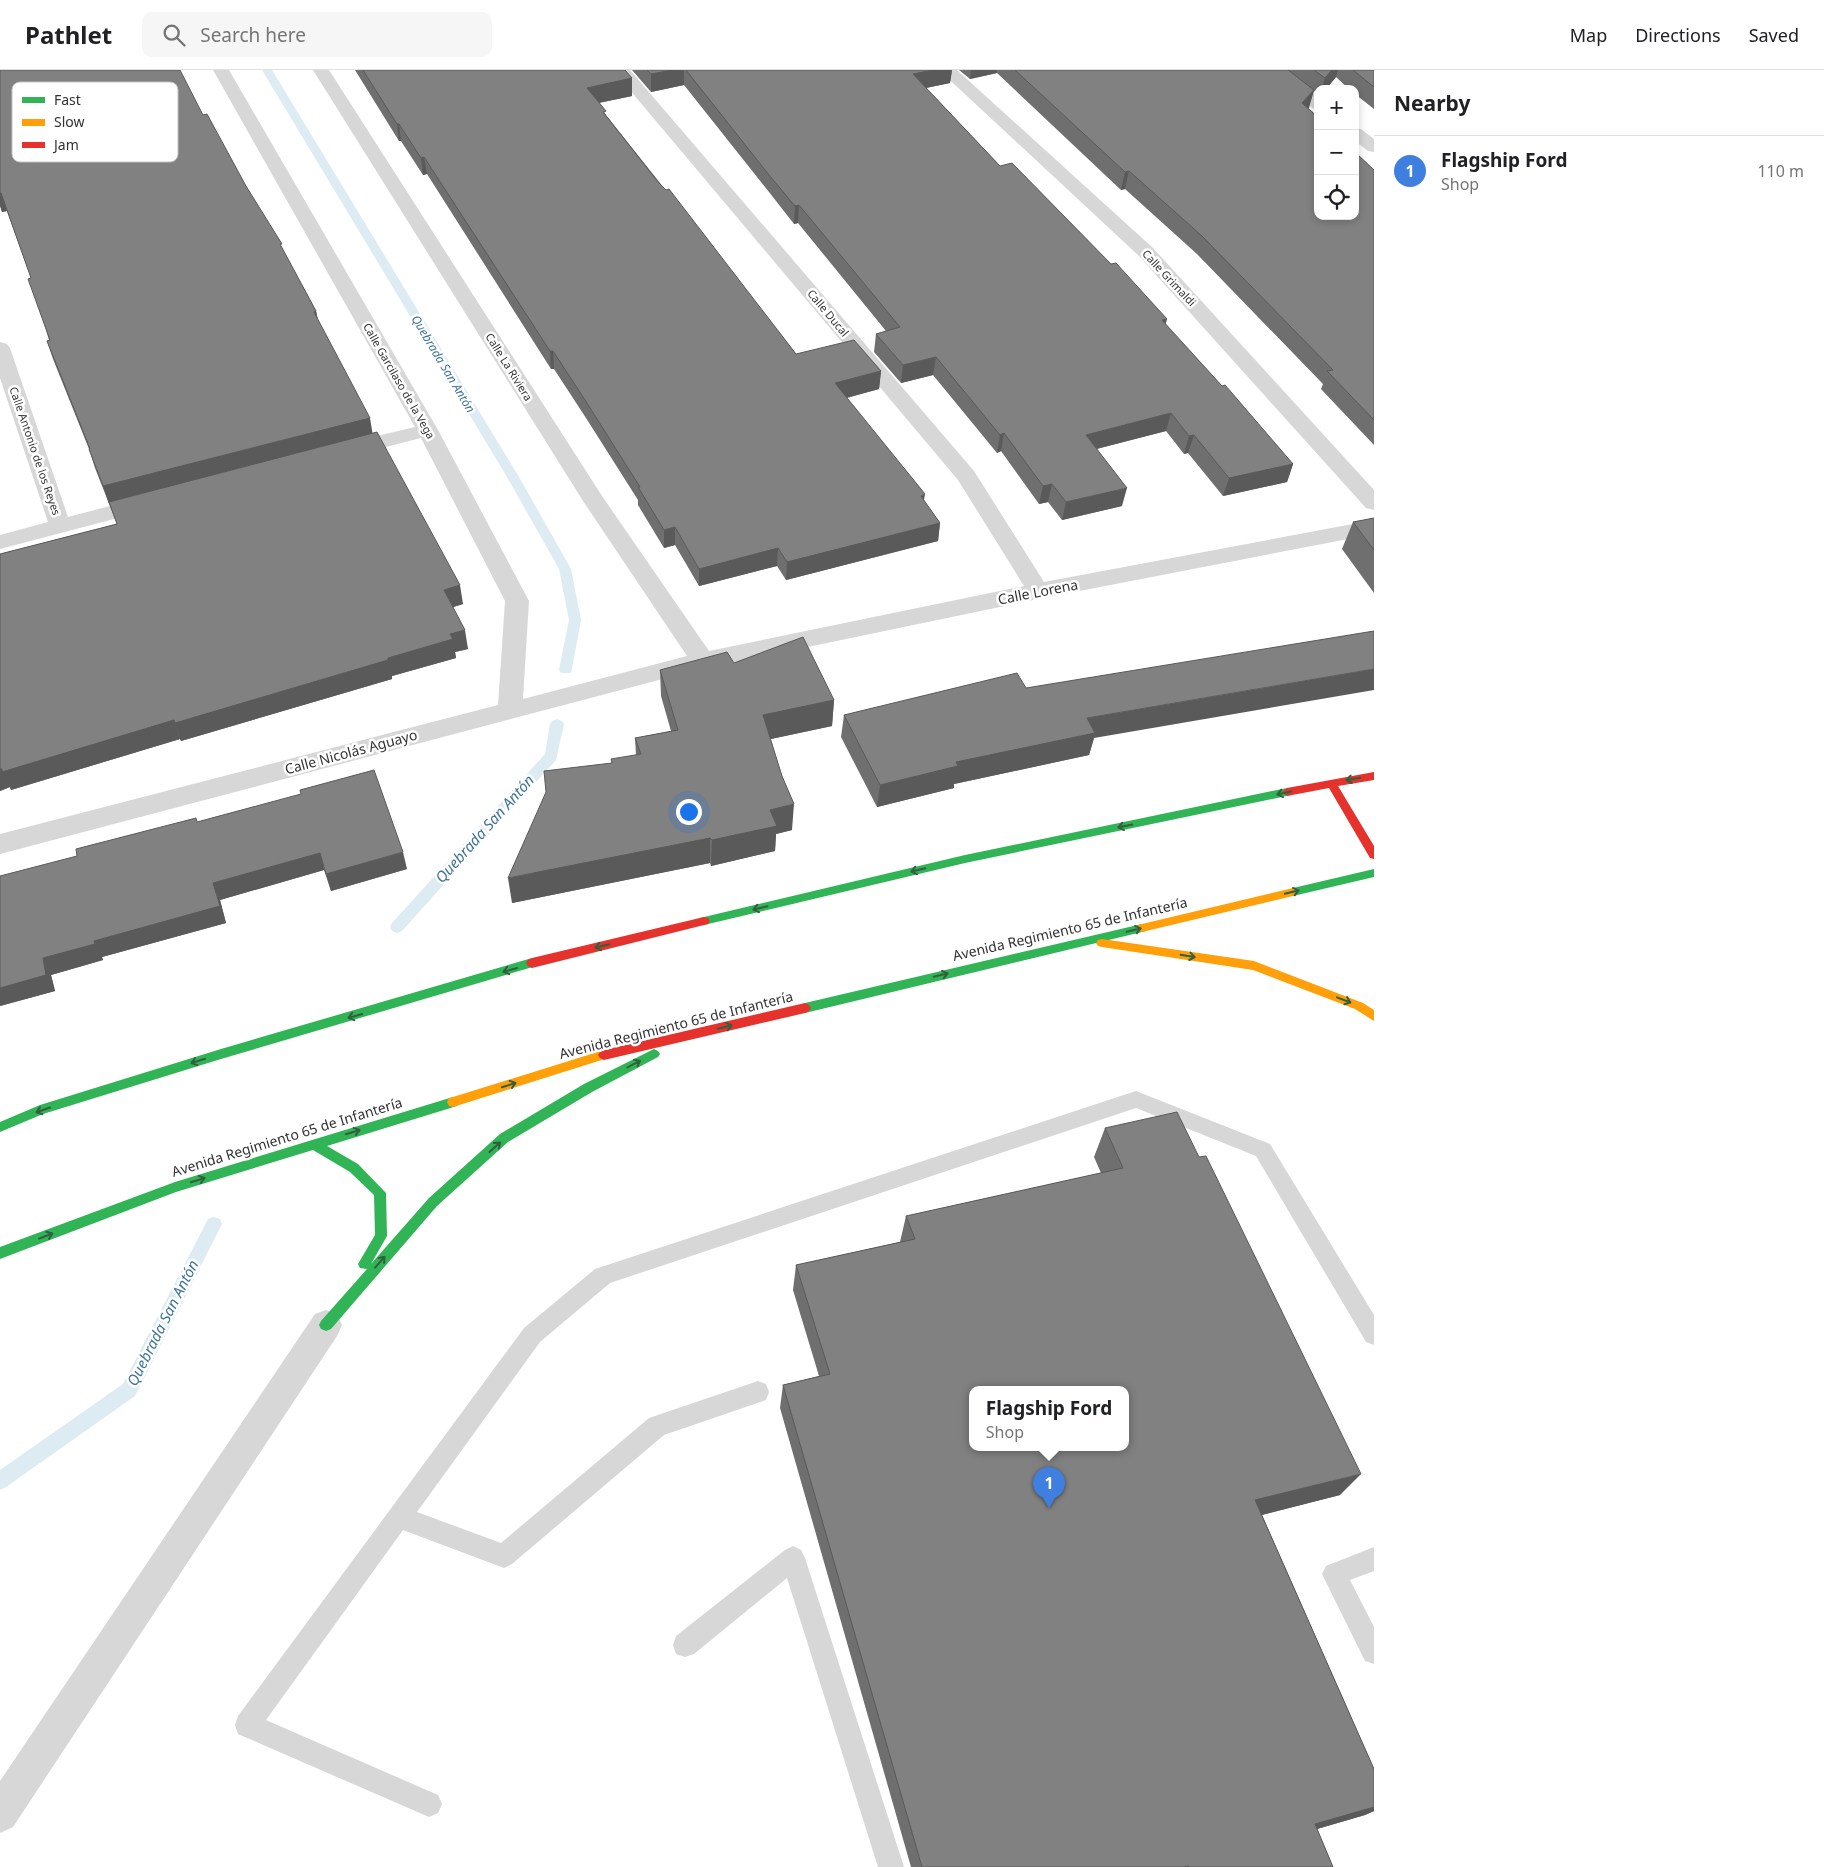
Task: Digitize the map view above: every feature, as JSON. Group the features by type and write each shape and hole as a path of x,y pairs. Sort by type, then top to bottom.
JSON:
{"main road":[{"path":"0,1126 40,1110 221,1054 557,956 965,859 1331,783 1374,776"},
{"path":"1331,783 1374,855"},
{"name":"Avenida Regimiento 65 de Infantería","path":"0,1253 175,1187 610,1054 1374,873"},
{"path":"1088,940 1254,966 1359,1006 1374,1016"},
{"path":"326,1325 433,1202 504,1138 588,1088 692,1035"},
{"path":"314,1144 354,1168 380,1193 381,1236 326,1325"}],"street":[{"name":"Calle Garcilaso de la Vega","path":"221,70 426,430 517,601 510,710"},
{"name":"Calle La Riviera","path":"320,70 594,501 703,661"},
{"name":"Calle Ducal","path":"621,70 966,476 1038,591"},
{"name":"Calle Grimaldi","path":"947,70 1146,252 1374,503"},
{"path":"1272,70 1314,101"},
{"path":"1359,136 1374,147"},
{"name":"Calle Antonio de los Reyes","path":"0,348 60,526"},
{"path":"330,455 426,430"},
{"path":"0,542 166,498"},
{"name":"Calle Lorena","path":"703,661 1038,591 1374,527"},
{"name":"Calle Nicolás Aguayo","path":"0,844 703,661"},
{"path":"0,1814 326,1325"}],"lane":[{"path":"429,1804 247,1725 532,1335 603,1276 1136,1099 1263,1150 1374,1335"},
{"path":"399,1517 504,1556 657,1426 758,1392"},
{"path":"685,1645 793,1558 891,1867"},
{"path":"1374,1559 1334,1574 1374,1652"}],"building":[{"path":"0,70 180,70 203,115 207,114 246,186 282,244 280,244 316,311 314,312 370,418 103,486 47,341 50,340 28,279 31,278 0,193"},
{"path":"363,70 625,70 632,78 587,88 606,111 603,112 658,182 666,190 669,189 796,354 854,340 881,371 835,383 925,494 921,496 940,523 787,562 778,548 699,569 675,527 664,530 638,487 640,487 553,351 550,351 424,157 421,158 399,124 397,124"},
{"path":"647,70 672,70 651,74"},
{"path":"686,70 933,70 913,74 1000,166 1012,163 1111,264 1116,263 1167,319 1162,320 1222,386 1225,385 1293,464 1229,478 1194,435 1189,436 1171,413 1086,435 1127,488 1066,502 1052,484 1043,486 1004,433 1000,435 936,357 903,365 876,334 900,327 799,205 795,206 769,175"},
{"path":"1015,70 1288,70 1314,90 1302,103 1314,114 1314,220 1359,220 1359,156 1374,170 1374,420 1327,371 1333,370 1202,236 1129,171 1125,172"},
{"path":"1314,70 1332,70 1325,78"},
{"path":"1353,70 1374,70 1374,87"},
{"path":"377,432 460,585 444,590 465,630 450,634 453,639 388,658 388,660 175,723 174,720 2,772 2,769 0,769 0,554 117,524 109,502"},
{"path":"1374,518 1374,550 1353,522"},
{"path":"1374,631 1374,669 1087,718 1095,733 956,762 958,766 880,785 844,715 1017,673 1026,688"},
{"path":"803,637 834,700 763,715 782,776 794,804 770,810 777,826 508,878 546,792 544,771 612,763 611,759 641,754 635,738 678,730 660,670 727,652 734,663"},
{"path":"374,770 403,852 326,874 320,853 213,883 220,906 94,941 95,944 43,958 46,975 0,988 0,876 77,856 76,849 196,818 197,822 301,794 300,790"},
{"path":"1177,1112 1199,1157 1206,1156 1361,1474 1255,1500 1374,1769 1374,1807 1315,1824 1333,1867 922,1867 783,1385 830,1374 796,1265 915,1239 906,1216 1123,1168 1105,1128"}],"waterway":[{"name":"Quebrada San Antón","path":"267,70 513,477 565,569 575,620 566,670"},
{"name":"Quebrada San Antón","path":"397,927 551,756 557,724"},
{"name":"Quebrada San Antón","path":"0,1481 129,1390 214,1224"}],"traffic: fast":[{"path":"704,921 965,859 1287,792"},
{"path":"1293,892 1374,873"},
{"path":"805,1008 1142,928"},
{"path":"0,1127 40,1110 221,1054 532,963"},
{"path":"326,1325 433,1202 504,1138 588,1088 654,1054"},
{"path":"0,1253 175,1187 453,1102"},
{"path":"314,1144 354,1168 380,1193 381,1236 364,1264"}],"traffic: slow":[{"path":"1142,928 1293,892"},
{"path":"1102,943 1254,966 1359,1006 1374,1016"},
{"path":"453,1102 604,1055"}],"traffic: jam":[{"path":"1287,792 1374,776"},
{"path":"1331,783 1374,855"},
{"path":"532,963 704,921"},
{"path":"604,1055 805,1008"}],"place":[{"name":"Flagship Ford","path":"1049,1508"}]}
